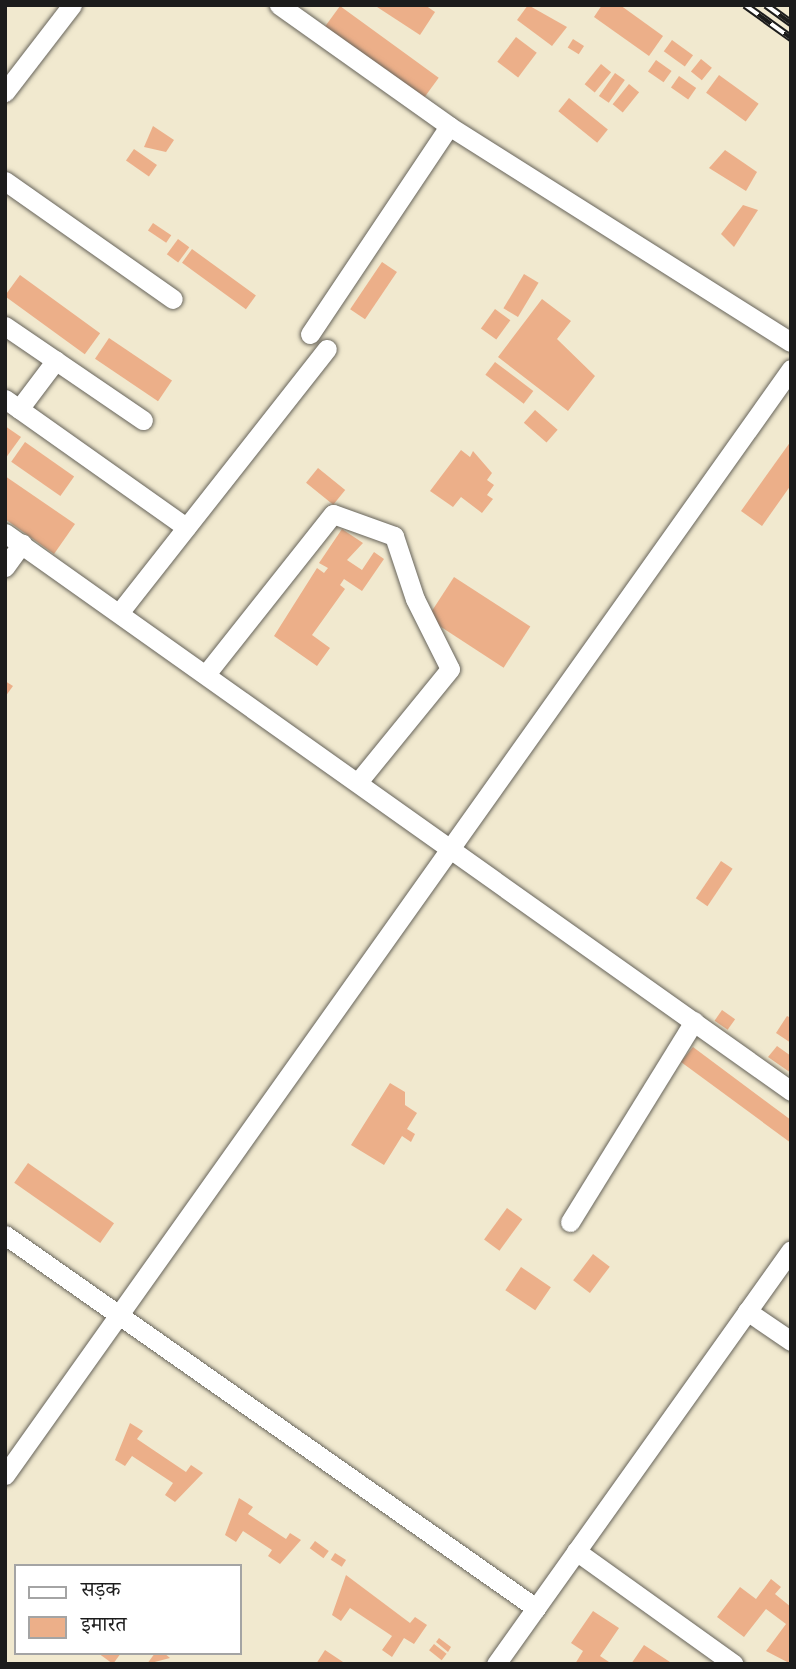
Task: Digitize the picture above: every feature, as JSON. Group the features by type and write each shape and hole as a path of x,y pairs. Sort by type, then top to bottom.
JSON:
{"street":[{"path":"5,92 72,5"},
{"path":"279,5 449,126 791,342"},
{"path":"310,334 449,126"},
{"path":"5,181 173,299"},
{"path":"5,326 143,420"},
{"path":"119,613 327,349"},
{"path":"56,360 12,404 186,527"},
{"path":"5,1475 791,369"},
{"path":"206,674 333,514 394,536 415,599 450,669 358,782"},
{"path":"5,533 450,846 791,1091"},
{"path":"5,567 22,544"},
{"path":"570,1222 694,1021"},
{"path":"5,1235 536,1608"},
{"path":"496,1664 791,1250"},
{"path":"747,1311 791,1341"},
{"path":"576,1551 734,1664"}],"building":[{"path":"374,5 425,5 435,12 420,35"},
{"path":"528,5 567,27 552,46 517,20"},
{"path":"602,5 620,5 663,36 649,56 594,17"},
{"path":"340,6 439,78 423,100 324,28"},
{"path":"516,37 537,53 518,77 497,62"},
{"path":"573,39 584,46 579,54 568,47"},
{"path":"672,40 693,55 685,67 664,51"},
{"path":"701,59 712,68 702,80 691,71"},
{"path":"656,60 672,71 664,82 648,71"},
{"path":"601,64 611,72 595,92 585,84"},
{"path":"615,73 625,80 609,103 599,96"},
{"path":"719,75 759,104 746,122 706,93"},
{"path":"679,76 696,88 688,100 671,87"},
{"path":"629,84 639,92 623,112 613,104"},
{"path":"569,98 608,129 597,143 558,111"},
{"path":"153,126 174,140 166,152 144,147"},
{"path":"134,149 157,165 149,177 126,160"},
{"path":"725,150 757,172 746,191 709,168"},
{"path":"743,205 758,210 734,247 721,234"},
{"path":"153,223 171,235 166,243 148,230"},
{"path":"178,239 189,247 178,263 167,254"},
{"path":"192,249 256,295 246,309 182,263"},
{"path":"382,262 397,272 365,319 350,309"},
{"path":"524,274 539,283 518,317 503,308"},
{"path":"20,275 100,333 85,354 5,296"},
{"path":"542,299 571,321 557,339 595,376 568,411 498,357"},
{"path":"495,309 510,320 496,340 481,328"},
{"path":"109,338 172,380 158,401 95,359"},
{"path":"495,362 533,391 524,404 485,375"},
{"path":"535,410 558,430 546,443 524,423"},
{"path":"5,426 21,437 5,459"},
{"path":"791,441 791,485 762,526 741,511"},
{"path":"25,442 74,476 60,496 11,462"},
{"path":"461,450 470,457 473,451 492,473 487,480 494,485 487,495 493,499 482,513 461,497 453,507 430,491"},
{"path":"318,468 345,490 333,505 306,483"},
{"path":"5,476 75,524 54,554 5,519"},
{"path":"342,529 363,543 347,560 362,570 374,552 384,559 362,591 344,579 340,585 345,589 312,635 330,648 317,666 274,636 317,568 324,573 328,568 319,563"},
{"path":"454,577 530,627 504,668 427,618"},
{"path":"5,681 13,686 5,697"},
{"path":"721,861 733,869 707,906 696,898"},
{"path":"722,1010 735,1019 728,1030 715,1021"},
{"path":"787,1016 791,1018 791,1043 776,1033"},
{"path":"777,1046 791,1056 791,1073 768,1057"},
{"path":"693,1047 791,1120 791,1143 681,1062"},
{"path":"390,1083 405,1092 405,1105 417,1113 407,1129 415,1134 411,1142 402,1136 384,1165 351,1145"},
{"path":"28,1163 114,1223 100,1243 14,1183"},
{"path":"507,1208 522,1219 499,1251 484,1240"},
{"path":"593,1254 610,1267 590,1293 573,1280"},
{"path":"521,1267 551,1287 535,1310 505,1290"},
{"path":"130,1423 143,1431 137,1439 186,1472 191,1465 203,1473 175,1502 165,1495 173,1483 132,1456 125,1466 115,1460"},
{"path":"239,1498 253,1507 248,1514 286,1539 290,1533 301,1540 280,1564 268,1556 272,1550 243,1531 236,1542 225,1535"},
{"path":"315,1541 329,1551 323,1558 310,1548"},
{"path":"335,1553 346,1560 342,1567 331,1560"},
{"path":"346,1575 410,1623 415,1617 427,1625 414,1644 404,1638 392,1657 382,1650 392,1636 350,1608 341,1621 332,1615"},
{"path":"771,1579 781,1587 775,1594 791,1607 791,1664 766,1651 786,1624 766,1609 744,1637 717,1617 740,1587 756,1599"},
{"path":"593,1611 619,1628 600,1656 612,1664 575,1664 583,1651 571,1643"},
{"path":"439,1638 451,1647 448,1652 436,1642"},
{"path":"434,1644 447,1654 442,1660 429,1650"},
{"path":"644,1645 670,1662 631,1664"},
{"path":"325,1650 346,1664 316,1664"},
{"path":"101,1655 120,1655 113,1664"},
{"path":"154,1655 166,1655 170,1658 147,1664"}],"railway":[{"path":"745,5 791,38"},
{"path":"766,5 791,23"}]}
